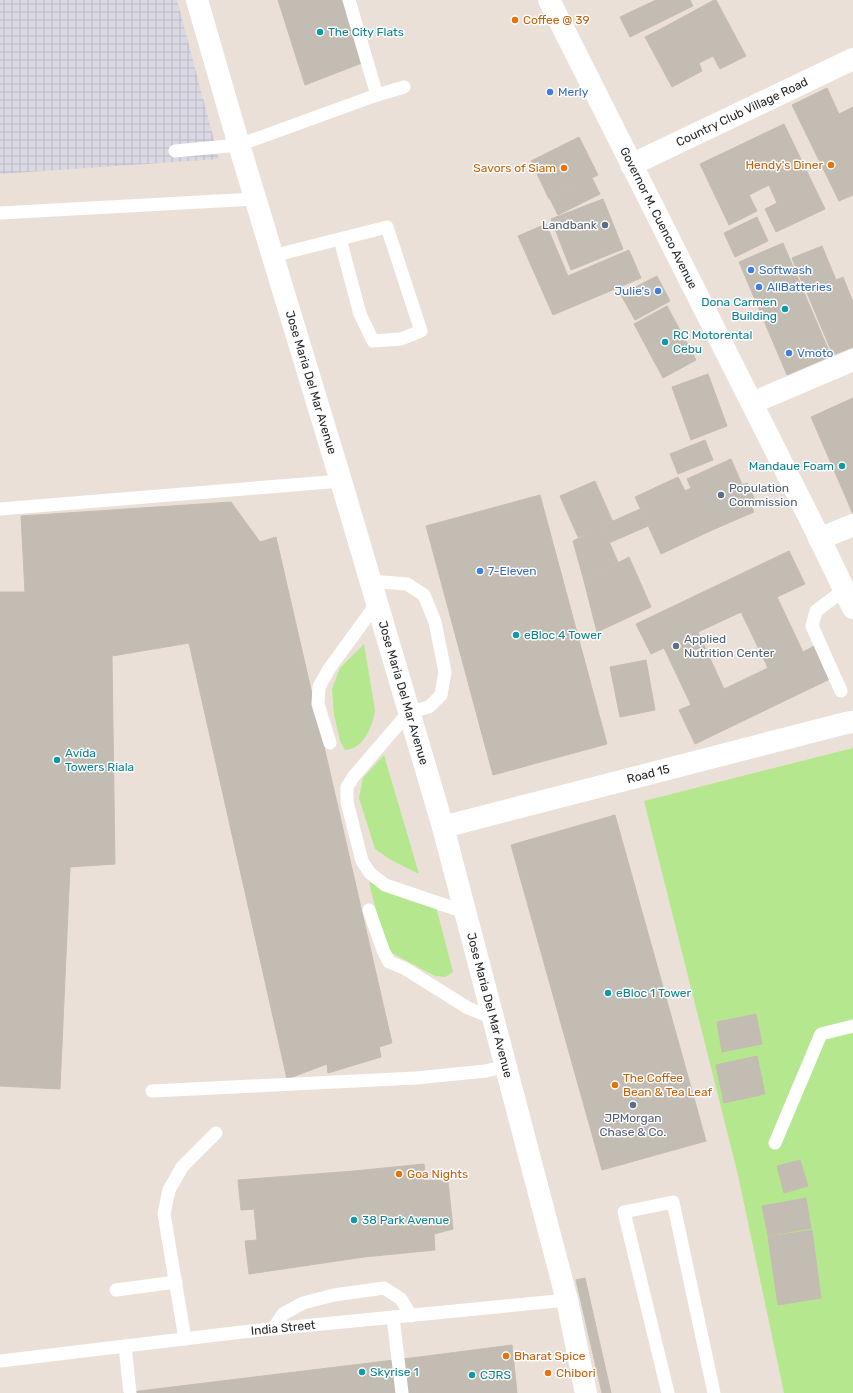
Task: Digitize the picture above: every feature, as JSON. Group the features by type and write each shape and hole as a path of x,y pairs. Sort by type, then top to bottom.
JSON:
{"street":[{"name":"Jose Maria Del Mar Avenue","path":"197,0 443,827 567,1300 586,1393"},
{"name":"Governor M. Cuenco Avenue","path":"549,0 752,403 848,599"},
{"name":"Country Club Village Road","path":"632,165 853,59"},
{"path":"752,403 853,360"},
{"path":"819,539 853,526"},
{"name":"Road 15","path":"443,827 846,722 853,722"}],"lane":[{"path":"349,0 376,92 374,96"},
{"path":"176,150 239,145 374,96 404,87"},
{"path":"0,213 255,199"},
{"path":"272,256 387,227 421,331 401,339 373,341 360,314 340,239"},
{"path":"0,509 341,481"},
{"path":"370,581 407,584 424,595 435,622 445,672 441,695 429,707 409,712 354,776 347,787 347,802 362,861 370,873 385,885 465,912"},
{"path":"841,691 812,626 816,611 848,599"},
{"path":"330,743 318,704 319,687 329,669 377,603"},
{"path":"369,910 383,950 389,962 404,968 468,1008 493,1018"},
{"path":"775,1143 821,1034 853,1026"},
{"path":"152,1091 416,1078 486,1071 506,1066"},
{"path":"185,1338 164,1214 169,1190 182,1167 216,1133"},
{"path":"668,1393 624,1212 673,1202 714,1393"},
{"path":"116,1290 176,1282"},
{"path":"273,1329 283,1314 303,1303 334,1295 384,1288 401,1299 411,1316"},
{"name":"India Street","path":"0,1361 185,1338 567,1300"},
{"path":"393,1317 402,1393"},
{"path":"125,1346 130,1393"}],"shaded area":[{"path":"0,0 177,0 219,159 0,174"}],"green space":[{"path":"364,644 375,710 374,717 366,736 362,741 357,746 345,750 340,741 334,715 332,689 340,668"},
{"path":"853,748 853,1393 784,1393 738,1175 644,801"},
{"path":"384,755 419,874 391,860 375,849 359,798 363,778"},
{"path":"369,882 436,907 453,972 445,977 435,976 388,951 384,944"}],"building":[{"name":"The City Flats","path":"278,0 344,0 362,63 305,85"},
{"path":"656,0 690,0 693,6 630,37 620,17"},
{"path":"716,0 746,56 720,69 713,56 681,72 659,30"},
{"path":"659,30 681,72 699,63 702,71 672,87 645,37"},
{"path":"827,88 839,114 853,107 853,195 839,201 792,105"},
{"path":"784,124 825,209 776,232 765,209 777,203 769,185 749,195 757,211 729,225 700,164"},
{"name":"Savors of Siam","path":"579,137 598,175 549,199 531,161"},
{"path":"592,178 600,194 558,215 550,199"},
{"path":"603,199 623,249 571,270 551,219"},
{"path":"757,217 768,241 735,257 724,233"},
{"path":"546,224 568,276 629,250 641,278 553,315 518,236"},
{"name":"Dona Carmen Building","path":"783,243 831,356 787,375 739,262"},
{"path":"822,246 836,280 806,292 792,258"},
{"name":"Julie's","path":"657,276 670,301 659,307 645,282"},
{"path":"843,277 853,302 853,347 833,355 807,293"},
{"path":"645,282 659,307 635,320 621,295"},
{"name":"RC Motorental Cebu","path":"667,306 696,360 663,378 634,324"},
{"path":"708,374 727,426 691,440 672,387"},
{"name":"Mandaue Foam","path":"853,398 853,514 811,417"},
{"path":"705,440 713,460 678,474 670,454"},
{"name":"Population Commission","path":"731,459 754,512 710,531 687,479"},
{"path":"678,477 685,491 691,488 710,531 661,554 635,497"},
{"path":"595,481 613,522 578,537 560,496"},
{"path":"747,483 755,500 750,502 742,485"},
{"name":"eBloc 4 Tower","path":"540,495 607,744 493,775 426,526"},
{"name":"Avída Towers Riala","path":"231,502 260,542 276,537 392,1043 379,1047 381,1057 328,1073 327,1064 287,1079 189,643 112,656 115,864 70,867 60,1089 0,1086 0,592 25,592 21,516"},
{"path":"640,509 648,526 609,543 602,526"},
{"path":"602,526 618,562 584,581 573,541"},
{"name":"Applied Nutrition Center","path":"789,551 805,584 777,597 803,652 816,645 832,678 695,744 679,710 691,705 664,648 651,654 636,624","holes":["741,612 768,668 724,689 698,632"]},
{"path":"629,557 651,607 597,632 584,581"},
{"path":"646,660 655,710 620,717 610,667"},
{"name":"eBloc 1 Tower","path":"615,815 706,1141 602,1170 511,845"},
{"path":"756,1014 762,1044 722,1052 717,1022"},
{"path":"757,1056 765,1094 724,1103 716,1065"},
{"path":"800,1160 808,1186 784,1193 777,1166"},
{"name":"38 Park Avenue","path":"424,1164 426,1180 448,1181 453,1229 434,1234 435,1250 364,1257 249,1274 245,1241 257,1240 254,1209 241,1210 238,1180"},
{"path":"806,1198 811,1228 768,1236 762,1206"},
{"path":"812,1230 821,1298 778,1305 768,1237"},
{"path":"585,1278 611,1393 602,1393 576,1280"},
{"name":"CJRS","path":"512,1345 517,1393 432,1393 427,1356"},
{"name":"Skyrise 1","path":"427,1356 432,1393 164,1393 164,1388"},
{"path":"164,1388 164,1393 123,1393"}],"place":[{"name":"Coffee @ 39","path":"515,20"},
{"name":"The City Flats","path":"320,32"},
{"name":"Merly","path":"550,92"},
{"name":"Hendy's Diner","path":"831,165"},
{"name":"Savors of Siam","path":"564,168"},
{"name":"Landbank","path":"605,225"},
{"name":"Softwash","path":"751,270"},
{"name":"AllBatteries","path":"759,287"},
{"name":"Julie's","path":"658,291"},
{"name":"Dona Carmen Building","path":"785,309"},
{"name":"RC Motorental Cebu","path":"665,342"},
{"name":"Vmoto","path":"789,353"},
{"name":"Mandaue Foam","path":"842,466"},
{"name":"Population Commission","path":"721,495"},
{"name":"7-Eleven","path":"480,571"},
{"name":"eBloc 4 Tower","path":"516,635"},
{"name":"Applied Nutrition Center","path":"676,646"},
{"name":"Avída Towers Riala","path":"57,760"},
{"name":"eBloc 1 Tower","path":"608,993"},
{"name":"The Coffee Bean & Tea Leaf","path":"615,1085"},
{"name":"JPMorgan Chase & Co.","path":"633,1105"},
{"name":"Goa Nights","path":"399,1174"},
{"name":"38 Park Avenue","path":"354,1220"},
{"name":"Bharat Spice","path":"506,1356"},
{"name":"Skyrise 1","path":"362,1372"},
{"name":"Chibori","path":"548,1373"},
{"name":"CJRS","path":"472,1375"}]}
